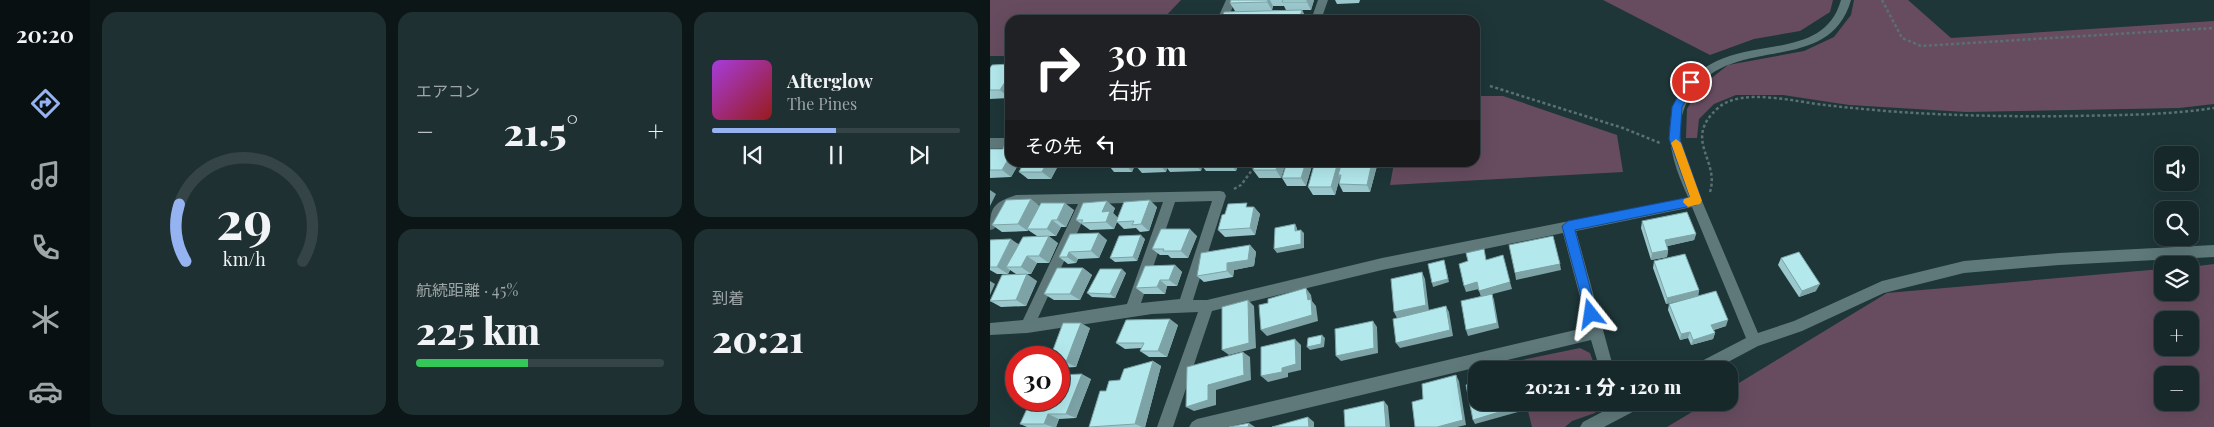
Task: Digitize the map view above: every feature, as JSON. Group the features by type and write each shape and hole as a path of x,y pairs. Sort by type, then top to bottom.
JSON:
{"street":[{"path":"1224,15 1231,0"},
{"path":"1318,15 1323,0"},
{"path":"1754,341 1696,201 1674,139 1677,107 1691,82 1724,60 1753,52 1802,45 1829,31 1844,12 1846,0"},
{"path":"990,143 1005,143"},
{"path":"990,225 998,209 1016,200 1220,196 1185,304"},
{"path":"1132,308 1172,197"},
{"path":"1027,327 1088,198"},
{"path":"990,328 1027,327 1132,308 1185,304 1207,306 1382,264 1696,201"},
{"path":"1568,226 1604,361"},
{"path":"1716,361 1754,341 1797,326 1882,287 1964,267 2059,259 2214,251"},
{"path":"1165,427 1207,306"},
{"path":"1197,427 1596,332"},
{"path":"1588,427 1612,411"}],"path":[{"path":"1882,0 1902,38 1921,46 2214,28"},
{"path":"1490,86 1623,128 1679,150"},
{"path":"1696,201 1711,191 1712,178 1700,144 1705,122 1720,106 1738,99 1783,99 1850,108 1968,116 2171,113 2214,108"},
{"path":"1220,196 1241,185 1254,167"}],"shaded area":[{"path":"990,0 1181,0 1167,15 1005,15 1005,56 990,56"},
{"path":"1603,0 1833,0 1830,12 1800,31 1754,39 1710,55"},
{"path":"1854,0 1908,0 1951,38 2214,21 2214,104 2179,108 1966,112 1849,105 1783,95 1736,95 1714,104 1699,119 1697,138 1686,138 1687,109 1699,88 1728,65 1804,51 1834,37 1851,15"},
{"path":"1480,96 1503,96 1617,135 1623,172 1390,185 1393,167 1480,167"},
{"path":"2214,264 2214,427 1667,427 1694,411 1738,411 1738,384 1887,293 2154,270 2154,301 2199,301 2199,266"},
{"path":"1580,348 1590,353 1593,361 1517,361"},
{"path":"1528,411 1596,411 1595,413 1572,421 1565,427 1532,427"}],"building":[{"path":"1231,0 1268,0 1267,2 1230,3"},
{"path":"1283,0 1307,0 1307,2 1282,2"},
{"path":"1302,10 1300,15 1223,15 1224,12"},
{"path":"1005,64 1005,82 1000,90 990,90 990,68 992,65"},
{"path":"1005,144 1005,165 1002,170 990,170 990,149 1003,149"},
{"path":"1022,167 1044,167 1042,172 1019,172"},
{"path":"1254,167 1277,167 1276,170 1253,170"},
{"path":"1285,167 1304,167 1301,178 1282,178"},
{"path":"1314,167 1337,167 1331,187 1308,187"},
{"path":"1340,167 1371,167 1367,185 1339,184 1341,175 1338,175"},
{"path":"1031,199 1018,224 992,225 1006,200"},
{"path":"1150,200 1141,224 1132,225 1134,221 1116,222 1124,202"},
{"path":"1107,201 1102,212 1110,211 1106,222 1081,223 1083,220 1076,220 1083,203"},
{"path":"1041,203 1065,203 1057,220 1052,220 1047,229 1027,229"},
{"path":"1247,203 1246,207 1254,207 1250,228 1218,230 1222,215 1225,214 1228,204"},
{"path":"1687,212 1696,234 1665,240 1668,250 1652,253 1642,221"},
{"path":"1295,224 1295,231 1301,230 1301,244 1274,249 1275,228"},
{"path":"1161,229 1190,229 1181,251 1152,249"},
{"path":"1099,233 1091,251 1069,252 1067,257 1059,257 1070,234"},
{"path":"1141,235 1133,257 1110,258 1119,236"},
{"path":"1049,236 1039,256 1027,256 1021,267 1006,267 1023,237"},
{"path":"1553,236 1560,264 1515,273 1509,245"},
{"path":"1011,239 997,267 990,267 990,240"},
{"path":"1250,245 1248,260 1227,263 1227,271 1197,276 1201,253"},
{"path":"1484,249 1486,260 1503,255 1510,282 1479,291 1477,282 1464,286 1459,264 1468,261 1466,253"},
{"path":"1799,252 1820,284 1802,291 1781,258"},
{"path":"1685,254 1699,290 1667,298 1654,261"},
{"path":"1444,260 1448,279 1432,283 1428,264"},
{"path":"1175,265 1169,280 1160,280 1157,287 1136,288 1145,266"},
{"path":"1057,268 1083,268 1070,294 1044,294"},
{"path":"1100,269 1122,269 1110,294 1087,293"},
{"path":"1422,272 1426,305 1394,312 1391,279"},
{"path":"1027,274 1016,300 990,301 1002,275"},
{"path":"1306,288 1308,300 1311,299 1312,315 1261,330 1259,305 1268,303 1268,299"},
{"path":"1716,291 1728,320 1711,325 1715,333 1693,340 1690,332 1681,334 1669,304"},
{"path":"1492,294 1497,323 1466,330 1461,301"},
{"path":"1248,300 1249,343 1222,350 1222,307"},
{"path":"1446,306 1450,330 1396,343 1393,319"},
{"path":"1170,319 1158,351 1140,351 1144,343 1116,343 1126,320"},
{"path":"1373,321 1374,348 1336,356 1335,329"},
{"path":"1063,323 1081,323 1070,352 1070,346 1054,346"},
{"path":"1322,335 1321,344 1307,347 1308,338"},
{"path":"1295,339 1296,364 1282,368 1282,372 1261,376 1261,347"},
{"path":"1243,352 1244,375 1208,385 1208,400 1186,407 1187,367"},
{"path":"1153,361 1135,424 1089,427 1100,391 1106,391 1109,381 1120,380 1124,369"},
{"path":"1082,374 1070,404 1070,375"},
{"path":"1456,375 1463,420 1437,427 1415,427 1412,402 1423,399 1422,384"},
{"path":"1384,401 1386,427 1345,427 1344,410"},
{"path":"1026,411 1067,411 1066,414 1048,414 1044,424 1020,424"},
{"path":"1471,411 1503,411 1473,420"},
{"path":"1308,417 1309,427 1272,427"},
{"path":"1249,423 1248,427 1229,427"}],"slow traffic":[{"path":"1676,143 1696,201 1688,202"}],"route":[{"path":"1591,314 1568,226 1696,201 1674,139 1677,107 1691,82"}]}
